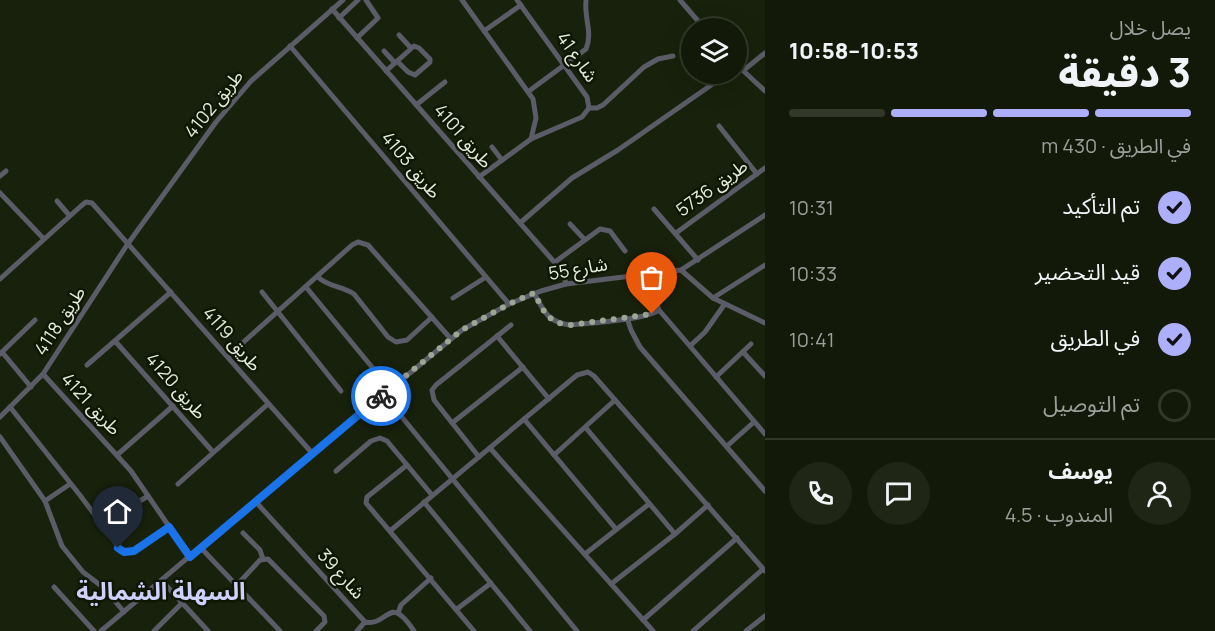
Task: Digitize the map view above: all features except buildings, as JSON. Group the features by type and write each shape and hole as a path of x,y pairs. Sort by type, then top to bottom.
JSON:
{"street":[{"name":"طريق 4102","path":"128,245 216,122 251,81 343,0"},
{"path":"339,18 358,0"},
{"path":"357,38 378,18 367,0"},
{"path":"462,0 533,99 536,112 535,129 531,139"},
{"path":"529,91 584,52 589,42 585,10 587,0"},
{"path":"680,0 695,18"},
{"path":"484,32 519,3"},
{"name":"شارع 41","path":"480,177 531,139 582,117 589,108 588,100 519,3"},
{"name":"طريق 4101","path":"332,9 555,262 563,272 566,284"},
{"path":"399,35 411,48"},
{"name":"طريق 4103","path":"290,46 509,304"},
{"path":"384,51 396,62 408,72 415,75 430,62 430,59 414,46 411,48 396,62 386,71"},
{"path":"747,62 765,53"},
{"path":"589,108 603,105 650,62 674,56"},
{"path":"747,74 765,91"},
{"path":"416,105 445,82"},
{"path":"520,223 572,178 618,150 713,84"},
{"path":"719,126 757,174"},
{"path":"492,147 501,160"},
{"name":"طريق 5736","path":"676,232 765,168"},
{"path":"0,176 6,171"},
{"path":"0,193 43,238"},
{"path":"0,279 69,215 57,201"},
{"name":"طريق 4119","path":"69,215 86,202 92,203 312,453"},
{"path":"654,209 698,260"},
{"name":"شارع 55","path":"101,631 451,339 509,304 534,293 566,284 681,270 765,215"},
{"path":"570,224 585,240"},
{"path":"555,262 597,230 610,231 625,251"},
{"path":"228,356 355,243 365,243 451,339"},
{"name":"طريق 4118","path":"0,417 43,374 128,245"},
{"path":"713,298 765,265"},
{"path":"681,270 724,305 765,323"},
{"path":"653,273 655,300 659,310 765,434"},
{"path":"318,277 325,284 354,294 388,337 396,342 407,340 432,317"},
{"path":"453,298 486,277"},
{"path":"306,287 390,389"},
{"path":"87,365 171,292"},
{"path":"262,292 341,391"},
{"path":"534,293 548,317 561,324 570,325 627,318 654,314 659,310"},
{"path":"690,346 705,332 724,305"},
{"path":"627,318 635,340 765,491"},
{"path":"32,387 1,353 35,320"},
{"path":"479,457 433,398 433,388 511,325"},
{"path":"497,336 549,399"},
{"name":"طريق 4120","path":"115,340 213,452"},
{"path":"716,377 751,344"},
{"path":"743,352 765,376"},
{"path":"452,423 523,367"},
{"path":"390,531 577,375 585,372 594,376 764,570 693,631"},
{"name":"طريق 4121","path":"43,374 117,455 190,557"},
{"path":"383,394 577,631"},
{"path":"554,455 615,400"},
{"path":"178,484 268,404"},
{"name":"طريق 4121","path":"117,455 173,406"},
{"path":"10,407 120,549 124,552 134,551 169,527"},
{"path":"524,419 616,529"},
{"path":"727,446 754,422"},
{"path":"586,428 675,534"},
{"path":"0,437 45,501 62,546 83,572 104,588 124,612"},
{"path":"336,471 372,441 377,439 387,441 432,495"},
{"path":"490,448 653,631"},
{"path":"407,465 366,499 367,504 474,631"},
{"path":"45,501 70,484"},
{"path":"135,504 148,496"},
{"name":"شارع 39","path":"255,501 365,622 371,623 392,613 398,613"},
{"path":"424,502 530,631"},
{"path":"585,554 649,504"},
{"path":"612,584 708,505"},
{"path":"243,533 260,550 263,558"},
{"path":"643,620 736,538"},
{"path":"201,548 280,631"},
{"path":"237,585 263,558"},
{"path":"263,558 269,560 324,616 325,622 316,631"},
{"path":"414,631 404,617 398,613 400,607 431,578"},
{"path":"162,581 204,630"},
{"path":"457,609 491,583"},
{"path":"54,587 94,631"},
{"path":"154,631 182,603"},
{"path":"746,631 765,616"},
{"path":"357,631 365,622"}],"way so far":[{"path":"381,396 462,330 534,293 548,317 561,324 570,325 652,314"}],"district":[{"name":"السهلة الشمالية","path":"161,592"}],"route":[{"path":"118,548 129,553 169,527 190,557 381,396"}]}
